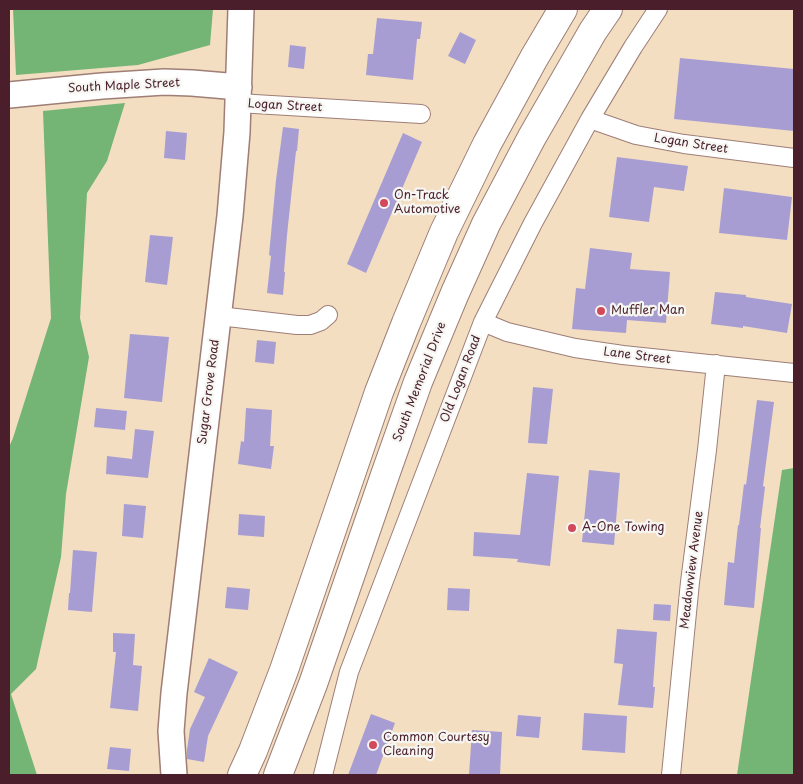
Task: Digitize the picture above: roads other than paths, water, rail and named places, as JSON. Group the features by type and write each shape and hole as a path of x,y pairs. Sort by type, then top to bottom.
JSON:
{"highway":[{"path":"242,775 284,670 376,401 444,232 487,144 563,9"},
{"name":"South Memorial Drive","path":"278,775 314,684 384,475 418,382 455,292 486,224 532,137 593,31 608,9"}],"street":[{"name":"Sugar Grove Road","path":"174,775 171,732 174,693 230,216 239,95 241,9"},
{"name":"Old Logan Road","path":"323,775 348,672 482,322 590,119 658,9"},
{"name":"South Maple Street","path":"9,95 164,82 192,83 239,95"},
{"name":"Logan Street","path":"239,95 421,114"},
{"name":"Logan Street","path":"590,119 636,134 684,144 794,158"},
{"path":"219,316 310,325 321,321 328,315"},
{"name":"Lane Street","path":"482,322 507,332 575,348 623,355 794,373"},
{"name":"Meadowview Avenue","path":"671,775 690,582 716,364"}],"place":[{"name":"On-Track Automotive","path":"384,203"},
{"name":"Muffler Man","path":"601,311"},
{"name":"A-One Towing","path":"572,528"},
{"name":"Common Courtesy Cleaning","path":"373,745"}]}
